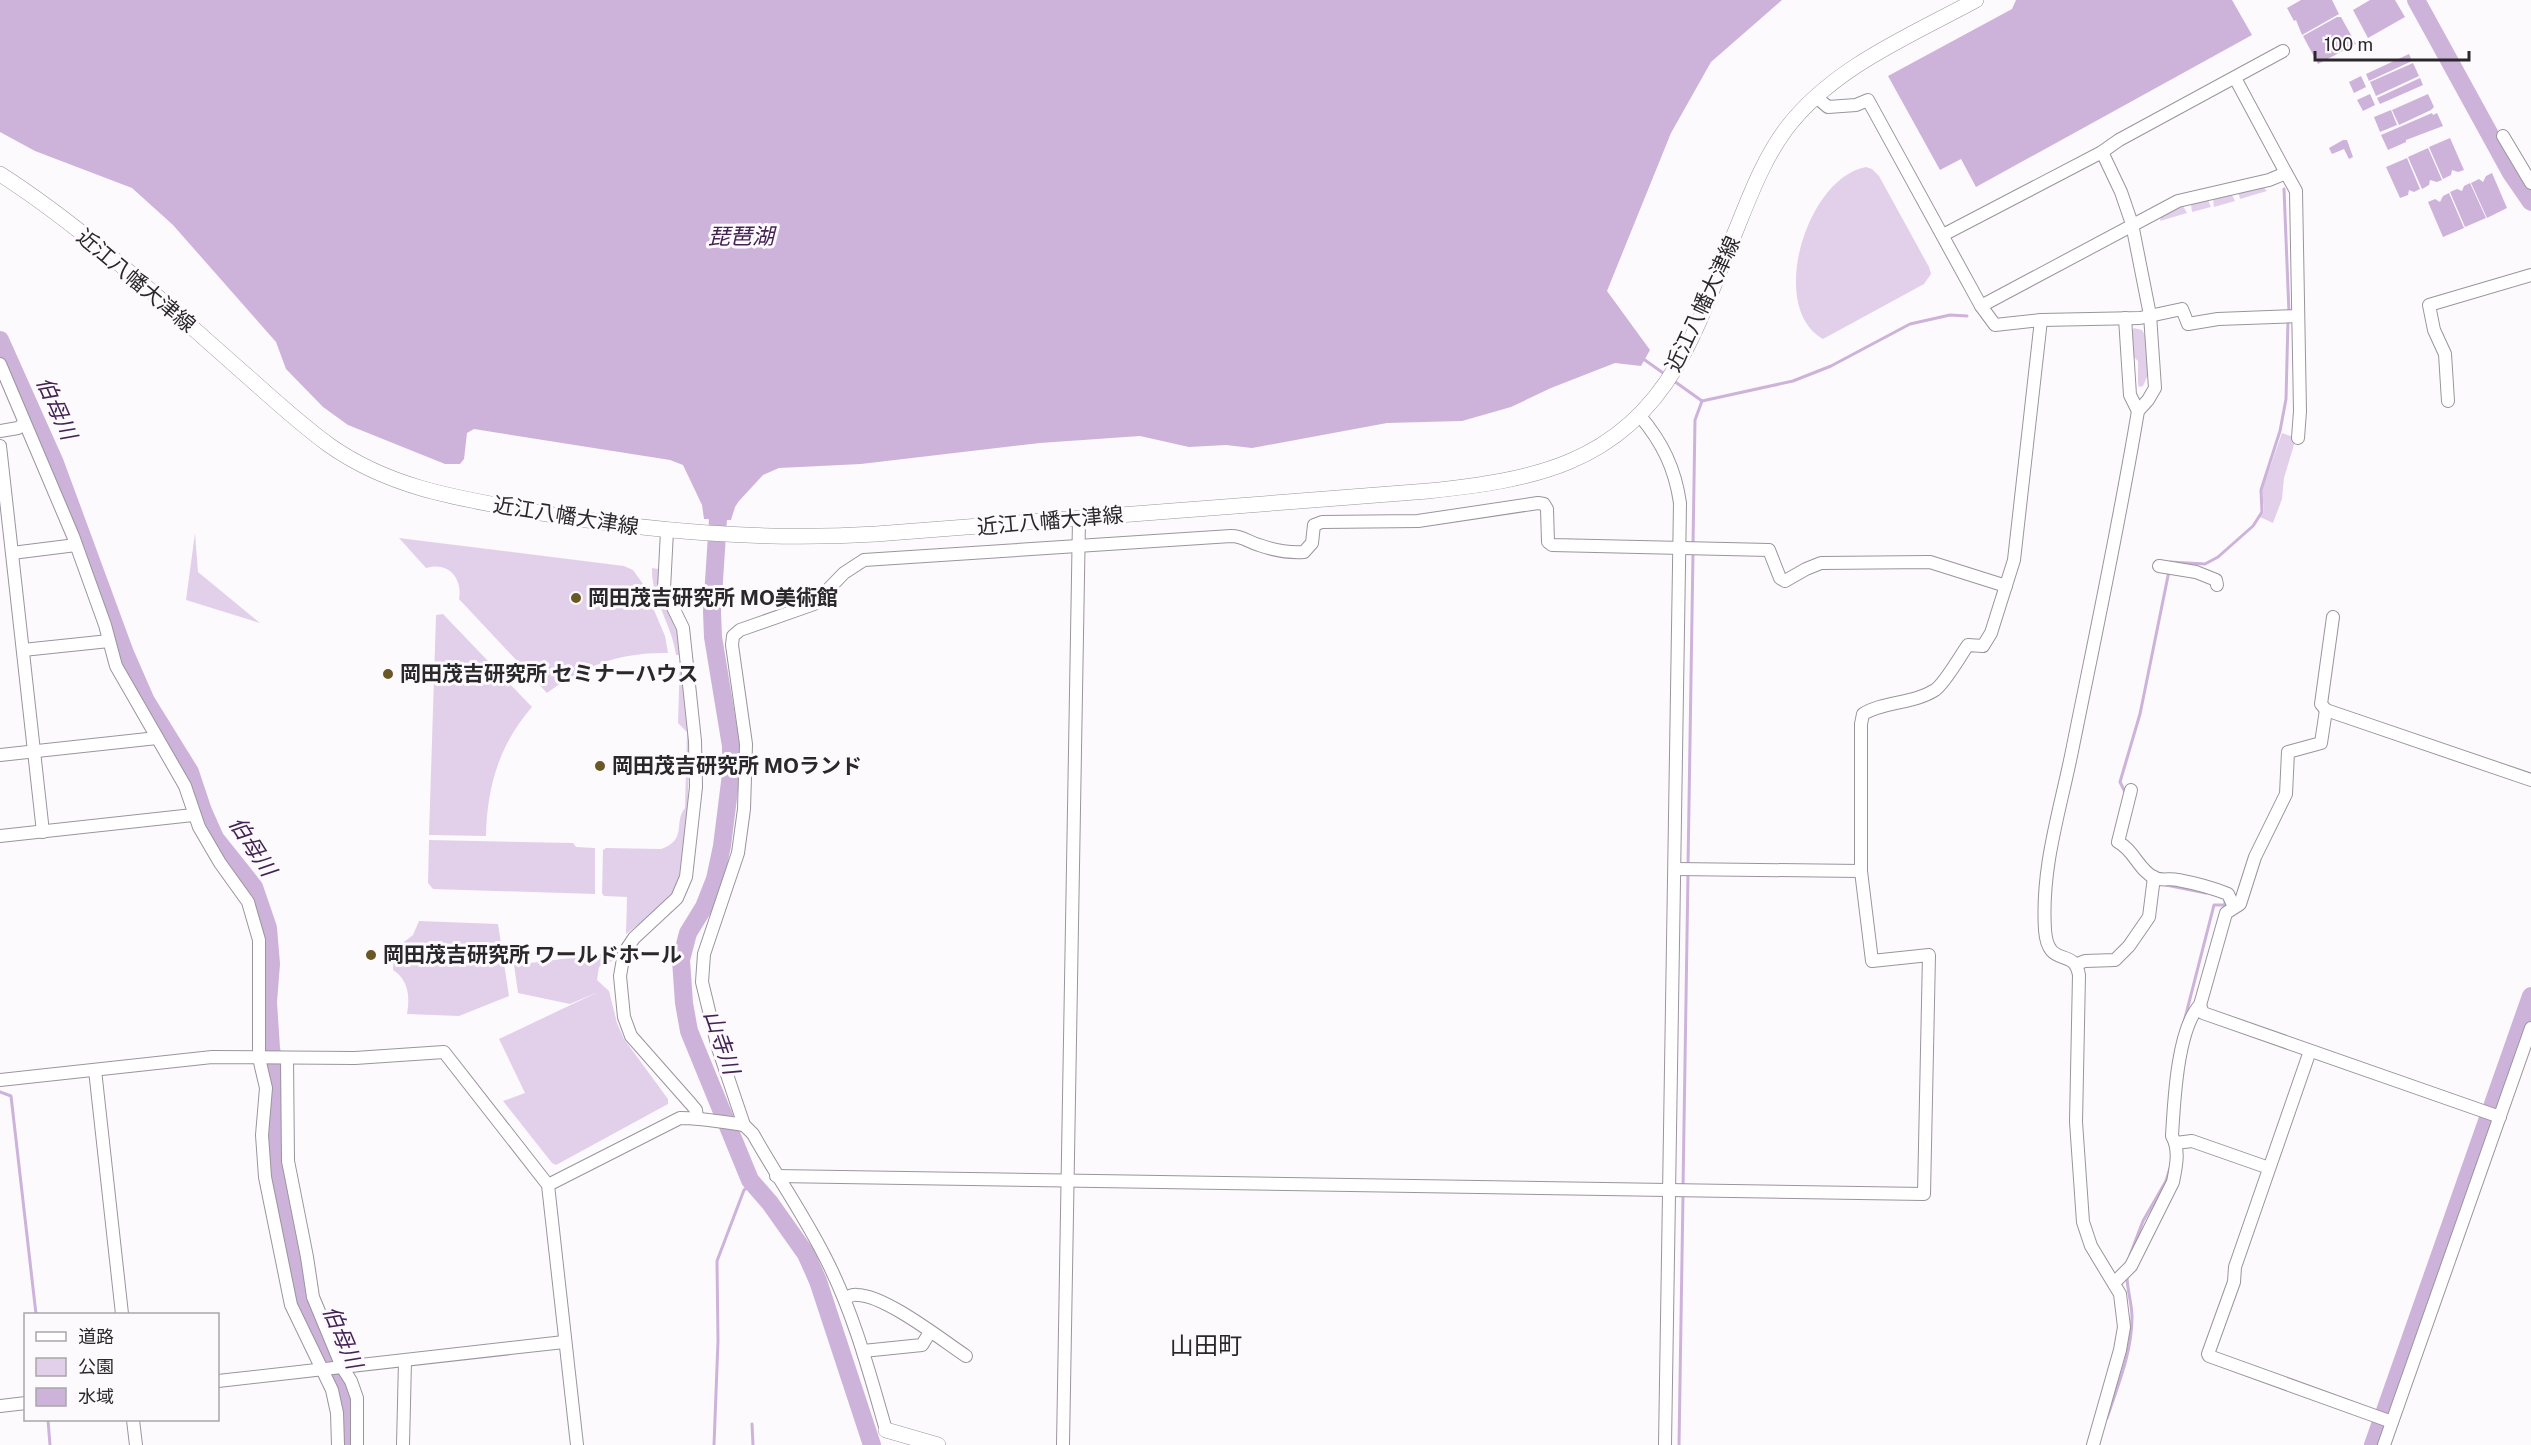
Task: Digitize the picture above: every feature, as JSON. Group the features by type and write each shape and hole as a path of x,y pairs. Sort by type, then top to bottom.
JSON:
{"main road":[{"name":"近江八幡大津線","path":"0,174 81,233 314,434 371,470 417,489 442,496 667,531 734,536 848,536 1428,491 1497,483 1527,477 1564,465 1616,435 1640,416 1669,378 1698,324 1765,164 1785,131 1816,97 1854,67 1976,0"},
{"path":"886,1430 890,1445"},
{"path":"886,1430 938,1445"}],"street":[{"path":"1943,235 2102,153 2119,140 2283,51"},
{"path":"2235,78 2296,191 2300,411 2298,438"},
{"path":"1816,97 1828,107 1856,105 1868,100 1981,306 1995,325 2041,320 2125,318 2182,309 2188,324 2218,319 2298,316"},
{"path":"2503,136 2531,183"},
{"path":"2093,1445 2121,1350 2124,1327 2122,1304 2114,1283 2091,1246 2083,1222 2076,1122 2079,985 2077,964 2073,960 2058,957 2052,953 2046,938 2045,874 2097,636 2138,411 2155,388 2150,315 2132,224 2121,192 2102,153"},
{"path":"1981,306 2178,201 2269,180 2286,173"},
{"path":"2448,401 2445,354 2434,330 2429,305 2531,275"},
{"path":"2125,318 2130,395 2138,411"},
{"path":"776,1176 1924,1194 1929,955 1872,961 1861,871 1863,714 1874,707 1910,700 1936,690 1968,645 1983,646 1990,633 2014,560 2041,320"},
{"path":"0,364 76,546 116,666 185,786 193,815 220,863 248,902 259,940 259,1058 266,1088 262,1135 267,1188 291,1305 331,1368 351,1381 357,1398 357,1445"},
{"path":"1640,416 1659,441 1674,472 1690,547 1679,1191 1665,1445"},
{"path":"0,431 18,428 24,424"},
{"path":"0,446 43,832"},
{"path":"740,1125 702,982 704,954 738,853 744,809 746,744 733,636 740,630 814,604 844,573 864,560 1231,536 1242,536 1258,545 1292,553 1304,552 1312,543 1314,525 1322,522 1418,521 1538,503 1544,504 1548,509 1548,542 1552,545 1769,550 1780,578 1785,581 1821,563 1909,562 1943,565 2006,586"},
{"path":"1063,1445 1079,519"},
{"path":"667,531 664,589 683,628 695,741 696,787 689,855 686,877 677,898 634,938 624,953 620,976 624,1017 631,1036 696,1110 697,1118"},
{"path":"12,552 76,546"},
{"path":"2159,566 2196,572 2216,580 2217,585"},
{"path":"2333,617 2321,704 2326,710 2531,780"},
{"path":"24,650 109,642"},
{"path":"2114,1283 2132,1266 2173,1182 2176,1167 2176,1143 2172,1136 2176,1080 2192,1014 2200,1005 2226,913 2240,904 2255,857 2286,794 2286,749 2321,743 2326,710"},
{"path":"0,755 157,738"},
{"path":"2131,790 2118,842 2154,877 2219,890 2228,894 2234,906"},
{"path":"0,836 193,815"},
{"path":"1684,869 1861,871"},
{"path":"2077,964 2085,961 2115,960 2129,946 2149,917 2154,877"},
{"path":"2200,1005 2203,1013 2493,1115"},
{"path":"2384,1445 2493,1115 2531,1028"},
{"path":"2310,1051 2235,1267 2234,1282 2209,1356 2392,1422"},
{"path":"0,1080 212,1057 356,1058 444,1052 548,1185 577,1445"},
{"path":"287,1058 288,1161 313,1297 331,1368 332,1390 337,1413 338,1445"},
{"path":"95,1070 122,1313"},
{"path":"548,1185 680,1118 697,1118 740,1125 753,1134 825,1256 844,1298 886,1430"},
{"path":"2176,1143 2192,1141 2269,1168"},
{"path":"844,1298 858,1294 886,1304 966,1356"},
{"path":"863,1352 922,1345 930,1332"},
{"path":"219,1381 564,1342"},
{"path":"404,1445 405,1361"},
{"path":"0,1406 24,1403"},
{"path":"133,1421 136,1445"}],"green space":[{"path":"1866,167 1879,176 1931,274 1924,284 1823,339 1806,323 1798,301 1796,274 1801,246 1811,218 1826,194 1845,176"},
{"path":"2263,187 2267,191 2240,199 2238,192"},
{"path":"2232,195 2235,201 2214,207 2213,199"},
{"path":"2208,200 2211,207 2192,212 2191,204"},
{"path":"2183,206 2187,213 2160,221 2161,216"},
{"path":"2134,328 2142,330 2145,335 2148,375 2143,386 2139,387 2138,361 2131,354 2131,332"},
{"path":"2282,433 2296,438 2284,478 2282,499 2273,523 2260,517 2264,512 2262,490"},
{"path":"195,533 198,572 260,623 186,600"},
{"path":"399,538 624,566 633,570 643,584 665,636 668,653 635,655 604,662 575,675 547,693 459,599 459,584 452,573 441,567 426,568"},
{"path":"652,568 658,569 659,591 678,631 689,726 688,808 680,879 669,901 626,934 627,897 604,896 602,893 603,850 606,848 661,849 669,845 677,836 685,808 687,732 678,723 680,655 676,655 658,601"},
{"path":"443,614 532,707 511,736 497,767 489,801 486,836 429,835 436,615"},
{"path":"429,840 573,843 576,847 595,848 595,894 433,889 428,883"},
{"path":"419,921 498,924 509,996 459,1016 407,1014 407,990 402,979 393,970 394,950 413,935"},
{"path":"618,952 617,960 604,963 599,967 597,980 609,991 617,1023 624,1039 668,1099 668,1104 556,1165 552,1163 503,1101 525,1093 499,1039 598,992 570,1004 518,993 514,965"}],"water":[{"name":"琵琶湖","path":"0,0 1782,0 1711,62 1671,133 1607,291 1650,350 1641,366 1615,363 1551,388 1511,407 1462,421 1387,423 1252,448 1226,445 1189,447 1140,436 1040,443 861,464 779,468 763,475 739,501 731,520 704,519 702,505 683,465 670,460 474,429 467,433 464,459 460,464 445,464 348,425 323,407 286,369 276,342 173,225 132,188 35,151 0,132"},
{"path":"2016,0 2232,0 2252,35 1976,187 1961,159 1940,170 1888,76 2012,9"},
{"path":"2301,0 2332,0 2339,14 2302,35 2296,20 2294,21 2287,8"},
{"path":"2370,0 2395,0 2405,17 2368,38 2353,10"},
{"path":"2341,17 2356,44 2318,64 2303,36"},
{"path":"2409,54 2412,61 2369,81 2366,74"},
{"path":"2413,63 2419,76 2376,96 2370,82"},
{"path":"2361,76 2366,87 2354,93 2349,82"},
{"path":"2420,78 2423,85 2380,104 2377,98"},
{"path":"2370,94 2375,105 2363,111 2357,100"},
{"path":"2428,94 2434,107 2399,125 2392,110"},
{"path":"2391,110 2397,125 2380,132 2374,117"},
{"path":"2432,113 2433,115 2437,113 2443,126 2406,140 2388,150 2381,135"},
{"path":"2450,138 2464,170 2458,172 2452,170 2451,175 2443,179 2429,147"},
{"path":"2347,140 2353,157 2349,159 2344,149 2332,154 2329,148"},
{"path":"2428,148 2442,180 2437,182 2430,180 2429,185 2422,189 2408,157"},
{"path":"2407,158 2420,189 2414,192 2409,190 2408,195 2400,198 2386,167"},
{"path":"2492,173 2507,208 2487,218 2471,183 2479,179 2483,182 2486,176"},
{"path":"2470,183 2486,218 2465,227 2450,192 2457,189 2462,191 2464,186"},
{"path":"2449,193 2464,228 2443,237 2428,202 2435,199 2440,202 2443,196"}],"waterway":[{"path":"2416,0 2511,173 2531,202"},
{"path":"2284,189 2289,313"},
{"path":"1702,401 1793,381 1831,366 1910,324 1950,315 1967,316"},
{"path":"2170,565 2170,562 2205,564 2218,557 2253,526 2262,512 2261,490 2280,431 2286,399 2288,320"},
{"name":"伯母川","path":"0,340 55,463 125,653 146,701 190,772 215,838 254,887 268,928 271,964 268,1002 271,1048 277,1086 275,1162 304,1312 344,1402 347,1445"},
{"path":"1642,358 1666,375"},
{"path":"1674,381 1702,401"},
{"path":"1693,546 1695,420 1702,401"},
{"name":"山寺川","path":"713,496 718,519 712,612 713,637 731,746 731,774 722,846 715,879 704,907 688,933 681,960 684,1003 689,1031 750,1180 770,1203 806,1254 818,1281 872,1445"},
{"path":"1688,867 1693,553"},
{"path":"2126,794 2120,782 2140,714 2169,571"},
{"path":"1683,1188 1688,874"},
{"path":"2166,885 2206,893"},
{"path":"2184,1022 2214,905 2225,905 2225,900"},
{"path":"2373,1445 2531,996"},
{"path":"0,1092 11,1096 36,1313"},
{"path":"2130,1255 2143,1221 2166,1181 2170,1168"},
{"path":"714,1445 718,1341 717,1261 744,1190 753,1183"},
{"path":"1679,1445 1683,1195"},
{"path":"2107,1418 2130,1343 2132,1317 2127,1276"},
{"path":"48,1421 50,1445"},
{"path":"752,1424 753,1445"}],"place":[{"name":"岡田茂吉研究所 MO美術館","path":"576,598"},
{"name":"岡田茂吉研究所 セミナーハウス","path":"388,674"},
{"name":"岡田茂吉研究所 MOランド","path":"600,766"},
{"name":"岡田茂吉研究所 ワールドホール","path":"371,955"}],"district":[{"name":"山田町","path":"1206,1346"}]}
